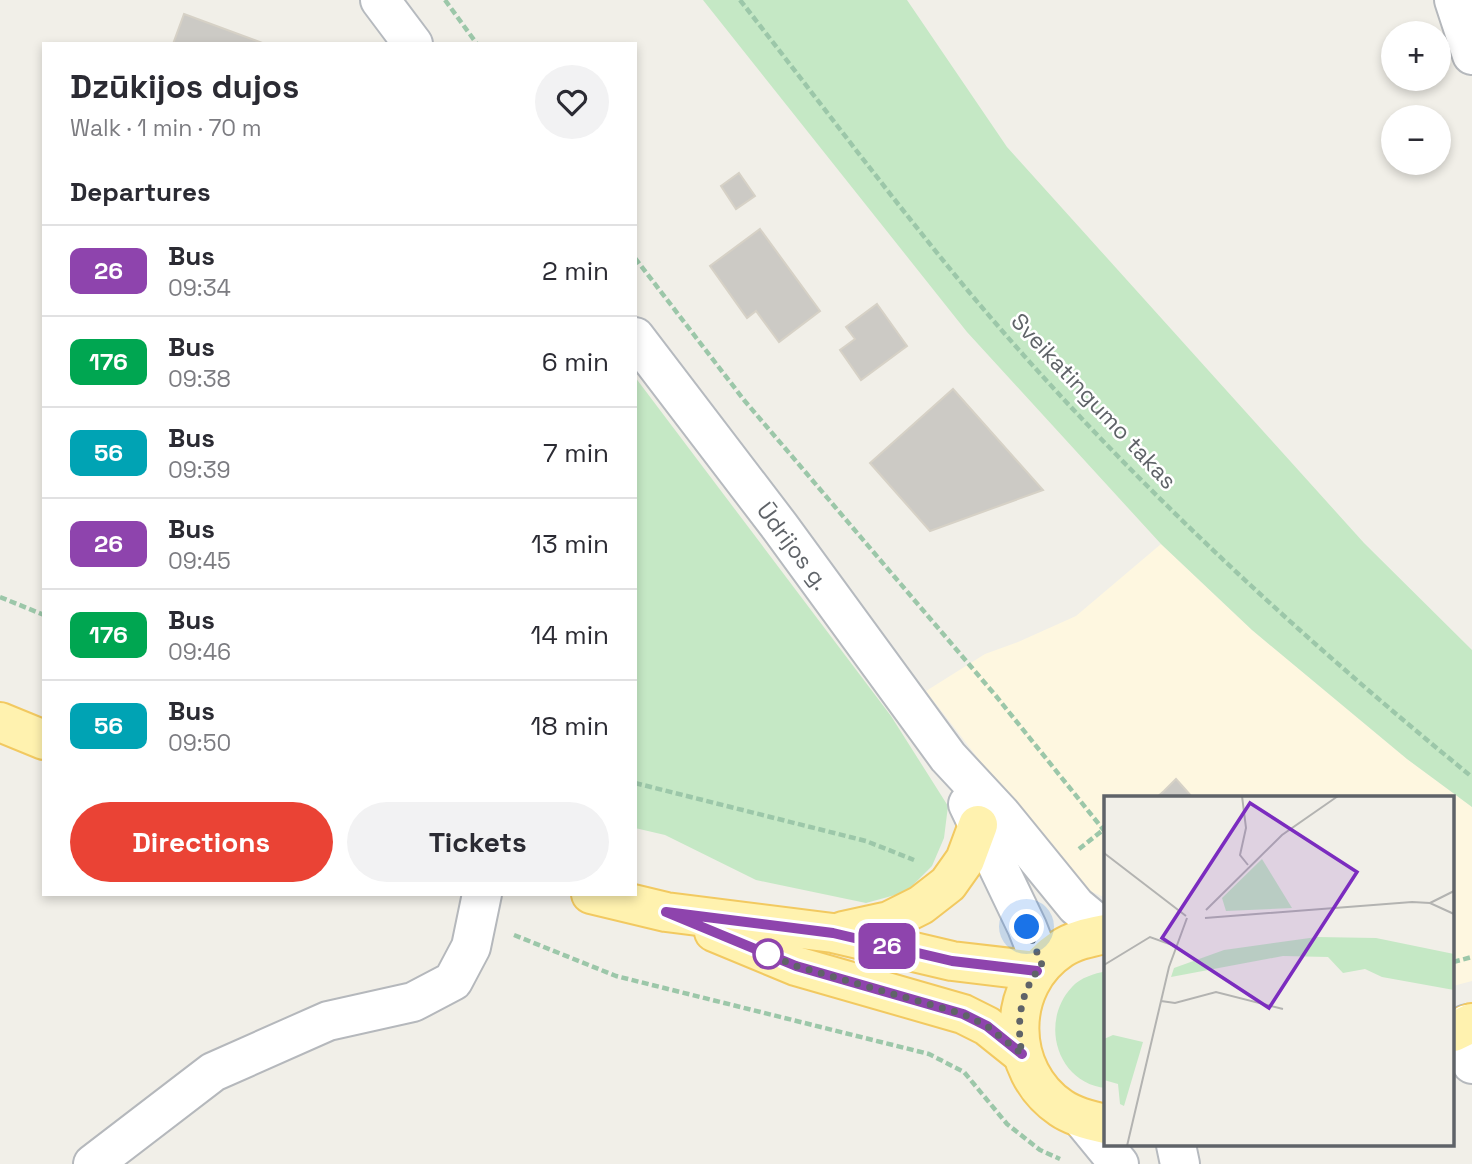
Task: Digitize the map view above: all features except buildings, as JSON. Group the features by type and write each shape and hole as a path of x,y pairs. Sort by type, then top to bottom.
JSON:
{"main road":[{"path":"380,0 412,42"},
{"path":"1454,0 1472,55"},
{"name":"Ūdrijos g.","path":"637,340 788,538 948,757 1001,814 1076,906 1104,931"},
{"path":"0,722 42,739"},
{"name":"Ūdrijos g.","path":"948,757 1027,927 1040,968"},
{"path":"833,933 889,921 921,905 948,884 965,860 978,825"},
{"path":"599,896 666,912 833,933 952,961 1040,968"},
{"path":"93,1164 213,1072 328,1021 413,1002 453,981 471,947 479,909"},
{"path":"666,912 796,966 963,1014 987,1026 1022,1054"},
{"path":"1104,933 1084,938 1061,949 1040,968 1027,989 1020,1010 1018,1032 1022,1054 1031,1075 1044,1094 1062,1109 1094,1121 1104,1138"},
{"path":"1461,1025 1472,1064"},
{"path":"1109,1146 1119,1164"},
{"path":"1176,1146 1180,1164"}],"path":[{"path":"445,0 476,42"},
{"name":"Sveikatingumo takas","path":"740,0 969,292 1066,400 1186,524 1282,615 1397,716 1472,777"},
{"path":"637,261 744,400 996,696 1104,831"},
{"path":"0,597 42,614"},
{"path":"637,784 866,841 914,860 948,884"},
{"path":"479,909 521,937 616,976 929,1054 964,1072 1007,1124 1021,1136 1040,1150 1068,1163"},
{"path":"1454,962 1472,957"}],"shaded area":[{"path":"1161,544 1252,630 1407,759 1472,807 1472,981 1454,986 1454,796 1104,796 1104,897 1081,887 926,691 985,654 1076,616"}],"green space":[{"path":"703,0 907,0 1007,147 1364,543 1472,650 1472,807 1407,759 1252,630 1161,544 967,332"},
{"path":"637,380 891,716 948,806 944,838 932,866 906,892 866,903 756,880 665,835 637,828"},
{"path":"1104,972 1104,1088 1089,1084 1075,1075 1058,1049 1055,1033 1056,1017 1062,1001 1072,987 1092,975"}],"bus line":[{"name":"26","path":"1022,1054 987,1026 963,1014 796,966 666,912 833,933 952,961 1037,971"}],"route":[{"path":"768,954 765,953 796,966 963,1014 987,1026 1022,1054 1018,1032 1020,1010 1027,989 1042,965 1027,927"}]}
